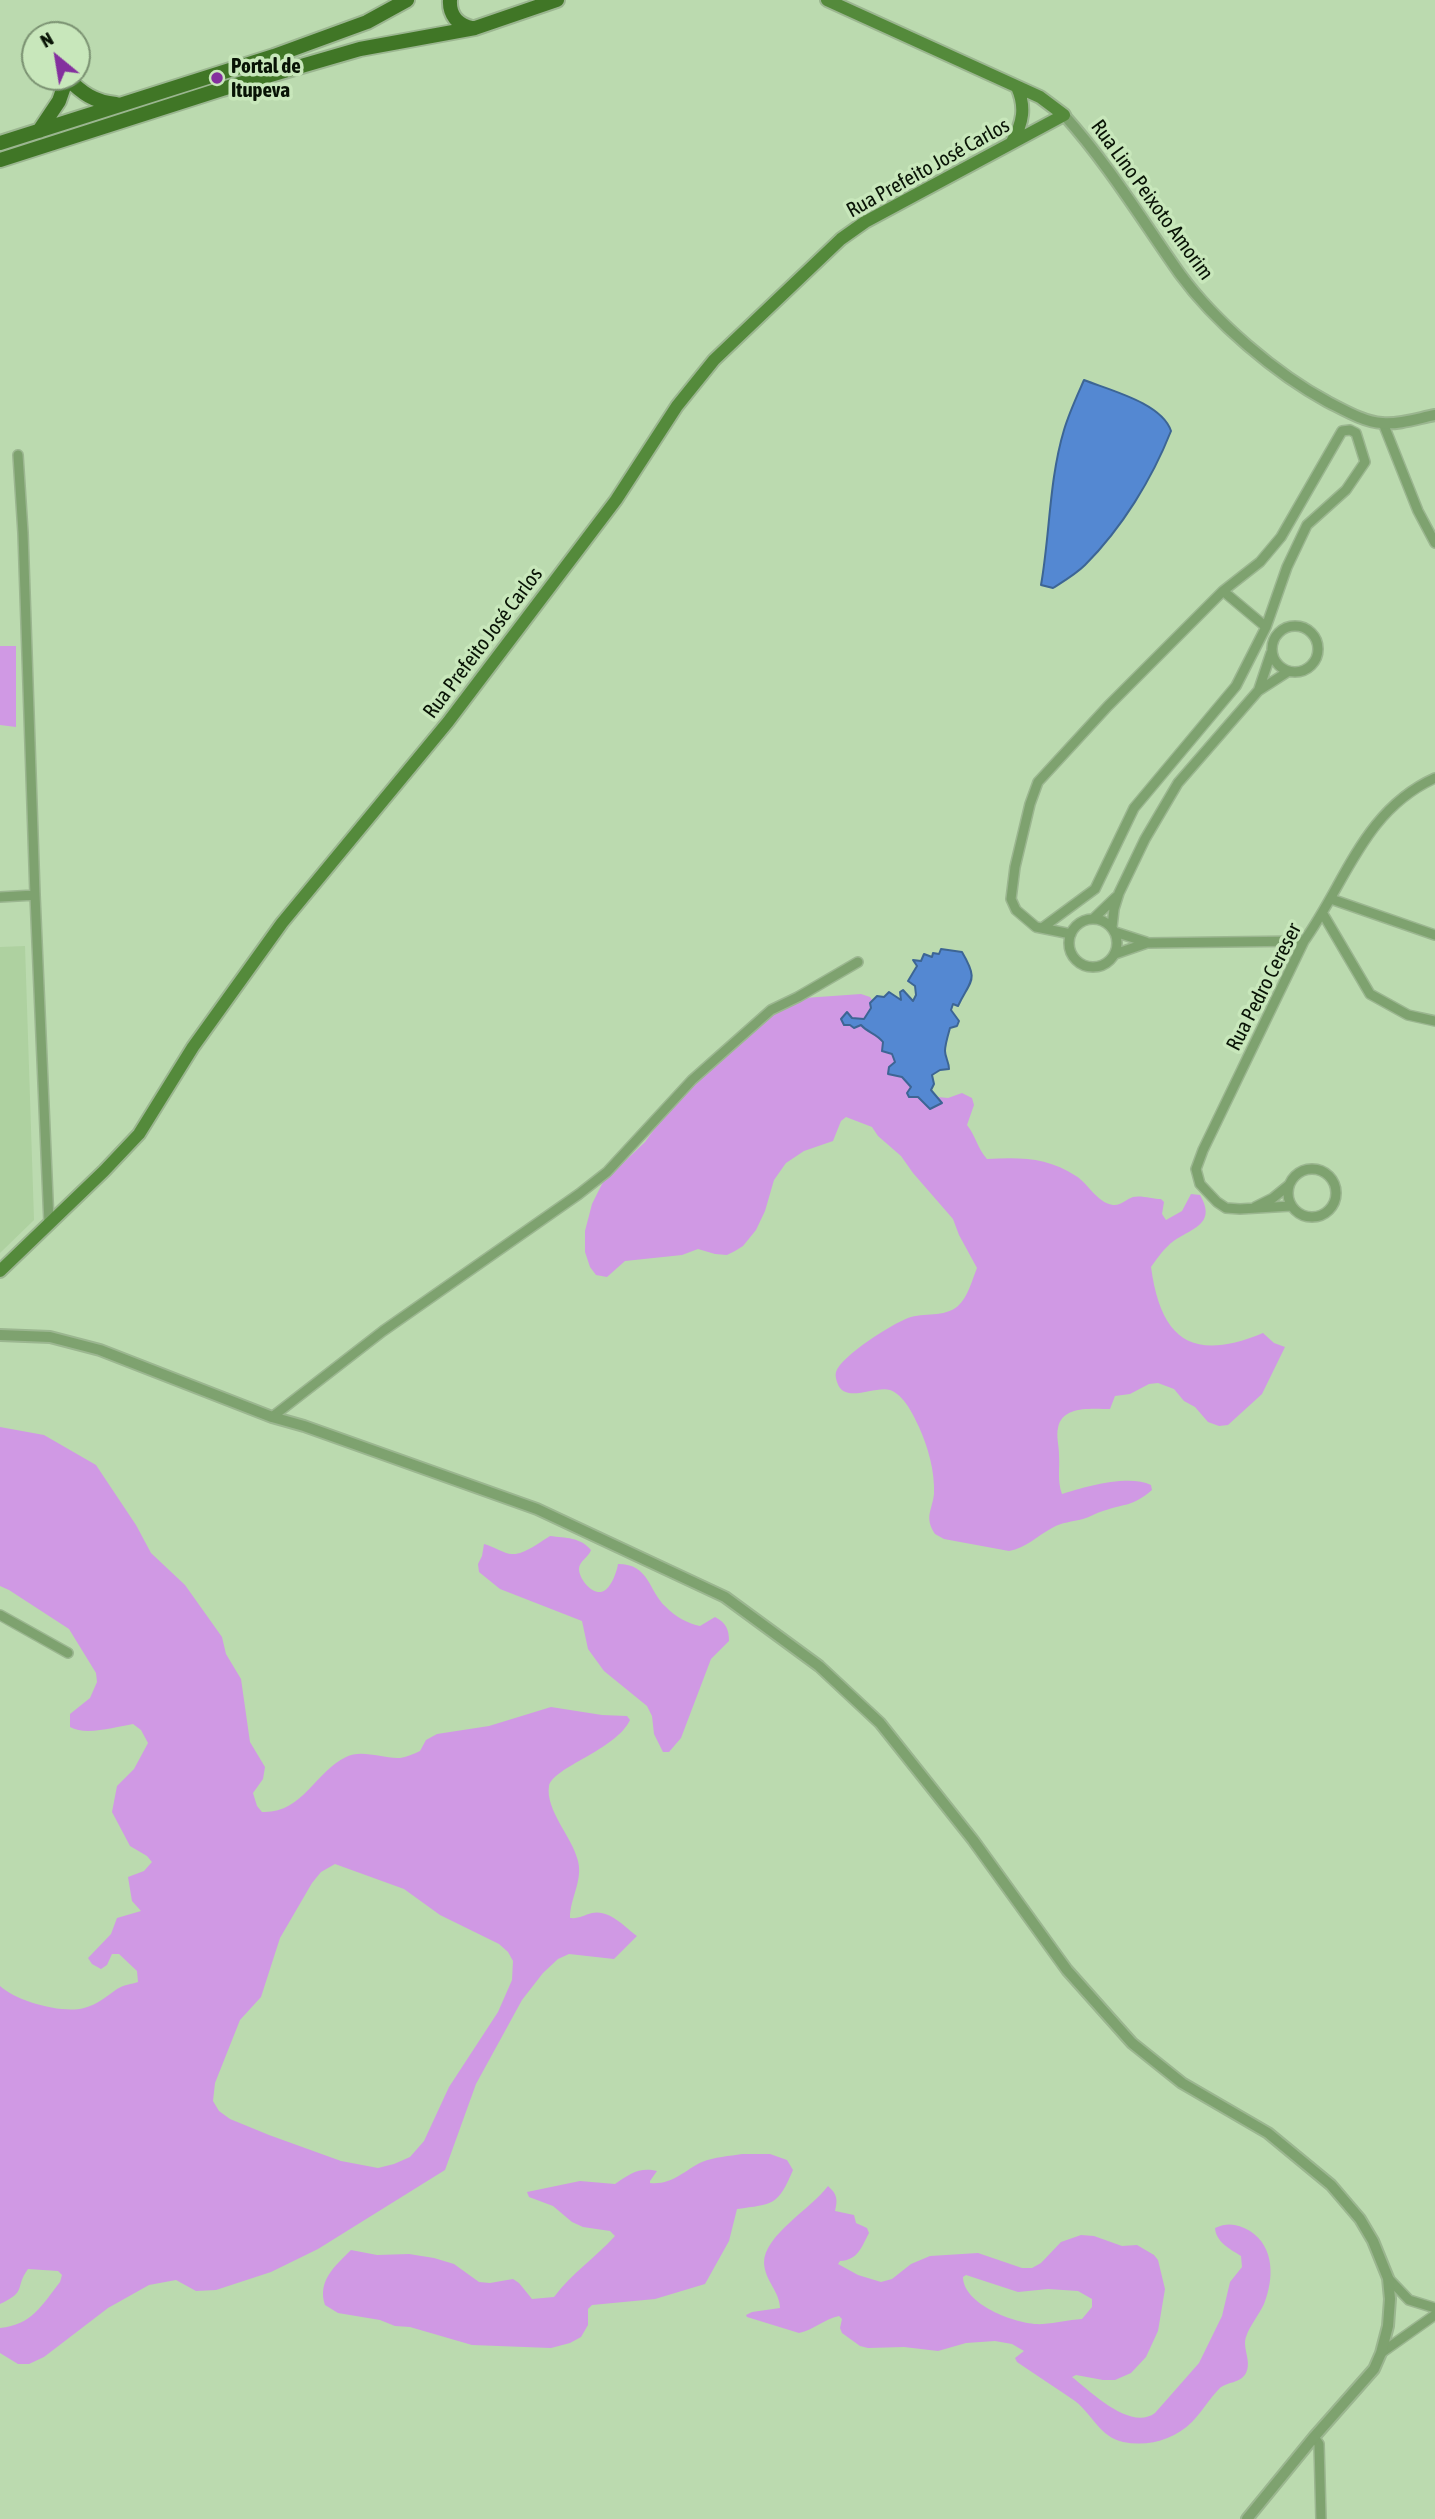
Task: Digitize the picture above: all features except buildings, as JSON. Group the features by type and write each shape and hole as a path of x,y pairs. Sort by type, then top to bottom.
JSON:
{"main road":[{"path":"0,143 274,57 367,22 407,0"},
{"path":"450,0 449,9 454,18 461,24 475,28"},
{"path":"0,160 222,89 360,49 475,28 557,0"},
{"name":"Rua Lino Peixoto Amorim","path":"827,0 1040,97 1064,115"},
{"path":"39,131 59,101 67,78 98,102 120,104"},
{"path":"1012,144 1019,130 1024,107 1017,87"},
{"name":"Rua Prefeito José Carlos","path":"0,1271 139,1135 193,1047 282,923 448,722 616,500 677,406 714,360 841,239 865,222 1064,115"}],"street":[{"name":"Rua Lino Peixoto Amorim","path":"1064,115 1090,144 1182,276 1207,306 1286,376 1337,406 1382,423 1435,415"},
{"path":"1382,423 1418,511 1435,542"},
{"path":"1042,928 1095,889 1134,808 1236,686 1266,627 1287,567 1307,525 1346,490 1365,462 1356,433 1350,430 1342,431 1281,537 1260,562 1223,591 1108,706 1038,782 1015,867 1011,899 1016,910 1026,919 1042,928 1071,934"},
{"path":"18,455 49,1223"},
{"path":"1223,591 1266,627"},
{"path":"1147,943 1114,930 1100,920 1093,919 1080,923 1071,934 1071,951 1080,963 1096,967 1110,960 1115,954 1117,947 1114,930 1114,909 1144,839 1178,783 1258,691 1266,674 1273,642 1277,634 1285,628 1301,626 1315,635 1318,653 1315,662 1299,672 1281,667 1272,651"},
{"path":"1258,691 1289,671"},
{"name":"Rua Pedro Cereser","path":"1291,1206 1226,1208 1200,1184 1196,1169 1304,941 1323,914 1361,843 1382,816 1420,784 1435,778"},
{"path":"1093,919 1119,893"},
{"path":"0,897 35,895"},
{"path":"1331,899 1435,935"},
{"path":"1323,914 1370,994 1408,1015 1435,1021"},
{"path":"1115,954 1147,943 1304,941"},
{"path":"272,1417 383,1331 607,1172 692,1080 771,1010 799,998 858,962"},
{"path":"1254,1208 1273,1198 1303,1171 1316,1169 1328,1174 1337,1191 1337,1198 1331,1209 1320,1217 1301,1215 1291,1206 1289,1185"},
{"path":"0,1335 50,1337 100,1350 272,1417 537,1509 726,1597 819,1666 880,1723 973,1840 1067,1970 1132,2043 1182,2082 1268,2133 1331,2185 1360,2219 1373,2241 1388,2278 1390,2299 1388,2326 1381,2353 1374,2368 1247,2519"},
{"path":"0,1615 68,1653"},
{"path":"1388,2278 1409,2300 1435,2308"},
{"path":"1381,2353 1435,2315"},
{"path":"1314,2437 1318,2444 1321,2519"}],"shaded area":[{"path":"0,646 16,646 16,727 0,725"},
{"path":"25,946 34,1220 0,1253 0,947"},
{"path":"861,994 870,997 875,1004 928,1096 948,1098 962,1093 972,1098 974,1105 967,1125 987,1159 1022,1158 1055,1165 1081,1179 1097,1197 1113,1205 1136,1197 1161,1199 1164,1202 1162,1214 1166,1220 1182,1211 1191,1194 1200,1195 1206,1214 1203,1221 1169,1245 1151,1267 1163,1313 1172,1328 1184,1339 1199,1344 1238,1342 1263,1333 1274,1343 1285,1347 1262,1394 1228,1425 1219,1426 1208,1422 1174,1389 1158,1383 1149,1384 1130,1394 1115,1396 1110,1409 1079,1410 1065,1415 1057,1434 1062,1494 1119,1481 1151,1485 1152,1490 1139,1499 1083,1519 1060,1524 1026,1545 1009,1551 944,1539 935,1534 929,1518 934,1494 932,1468 911,1411 900,1396 890,1390 846,1392 837,1382 836,1373 840,1365 857,1349 891,1327 914,1316 947,1312 958,1306 967,1293 977,1268 953,1219 901,1156 878,1136 872,1127 846,1117 841,1121 833,1141 804,1151 786,1163 774,1180 756,1230 743,1246 727,1255 698,1249 682,1255 625,1261 607,1277 596,1275 590,1267 585,1252 585,1231 592,1204 603,1182 645,1142 675,1100 743,1037 790,999"},
{"path":"0,1427 44,1435 96,1465 136,1525 151,1553 185,1585 222,1637 226,1654 241,1679 250,1742 265,1767 263,1779 253,1793 262,1812 276,1811 288,1806 335,1764 352,1755 402,1758 420,1751 426,1740 437,1734 489,1726 551,1707 627,1716 630,1720 623,1731 612,1740 553,1779 549,1786 549,1795 551,1805 578,1861 579,1876 570,1918 598,1912 616,1920 637,1936 614,1959 569,1954 558,1959 543,1973 522,2000 476,2084 445,2170 318,2249 271,2272 216,2290 196,2291 176,2280 149,2285 108,2308 44,2357 29,2364 18,2364 0,2353 0,2328 28,2318 42,2306 60,2282 62,2275 58,2271 28,2269 14,2296 0,2304 0,1986 17,1997 40,2005 75,2009 93,2005 119,1988 138,1982 137,1971 119,1954 112,1954 107,1965 101,1969 88,1958 111,1934 117,1918 141,1911 132,1901 128,1877 144,1871 152,1862 130,1846 112,1812 117,1786 134,1769 148,1743 141,1730 133,1724 92,1731 70,1727 70,1714 90,1698 97,1682 96,1673 69,1629 0,1586","holes":["335,1864 404,1889 440,1915 499,1944 513,1961 512,1980 498,2012 449,2087 424,2141 410,2157 378,2168 341,2161 269,2135 230,2119 219,2111 213,2101 215,2083 240,2020 261,1997 280,1938 321,1872"]},
{"path":"550,1536 577,1540 591,1550 579,1569 589,1588 597,1592 604,1591 613,1581 618,1564 629,1565 643,1573 660,1601 677,1616 700,1626 715,1617 726,1627 729,1641 711,1659 681,1738 669,1752 663,1752 654,1734 652,1716 647,1706 604,1671 588,1649 582,1621 500,1589 479,1572 478,1564 484,1544 506,1553 517,1554"},
{"path":"742,2154 770,2154 787,2160 793,2170 783,2191 773,2201 737,2209 729,2241 705,2284 655,2299 592,2305 588,2309 588,2325 581,2337 570,2343 551,2348 472,2345 410,2327 338,2313 325,2305 325,2281 351,2250 377,2255 409,2254 434,2258 454,2264 479,2282 513,2279 532,2299 554,2297 615,2236 610,2231 583,2227 572,2222 553,2206 529,2197 527,2192 580,2181 615,2184 630,2174 645,2170 657,2171 650,2183 665,2182 707,2160"},
{"path":"828,2186 836,2197 835,2211 854,2215 856,2223 867,2228 869,2233 855,2256 838,2264 858,2275 881,2282 892,2279 911,2264 930,2256 978,2253 1022,2268 1032,2268 1041,2263 1061,2242 1081,2235 1094,2236 1122,2246 1137,2245 1154,2255 1158,2260 1165,2289 1158,2331 1146,2357 1131,2373 1115,2380 1076,2375 1072,2377 1112,2408 1135,2417 1155,2413 1199,2363 1222,2316 1230,2282 1242,2267 1241,2256 1221,2241 1215,2228 1229,2224 1241,2227 1250,2231 1264,2246 1271,2274 1264,2304 1246,2337 1246,2373 1240,2379 1219,2389 1192,2422 1169,2438 1142,2444 1123,2442 1102,2430 1075,2401 1017,2362 1015,2358 1024,2351 1012,2344 995,2341 966,2343 938,2351 904,2347 868,2348 860,2346 842,2333 842,2319 839,2316 799,2333 747,2317 746,2315 752,2312 780,2308 765,2269 766,2253 780,2232","holes":["966,2275 1018,2292 1048,2289 1078,2291 1092,2299 1092,2307 1082,2319 1043,2324 1020,2321 982,2305 965,2287 963,2277"]}],"water":[{"path":"1084,380 1146,405 1166,421 1171,431 1145,485 1099,551 1053,588 1041,585 1055,468 1066,424"},
{"path":"941,949 962,952 972,975 958,1006 953,1004 951,1010 959,1021 957,1026 950,1028 946,1043 945,1053 949,1069 932,1075 934,1084 931,1090 942,1103 930,1109 918,1097 909,1097 907,1093 911,1087 902,1077 888,1074 889,1067 895,1062 892,1054 882,1051 883,1042 861,1025 854,1028 844,1025 841,1019 847,1012 852,1018 864,1019 871,1008 870,1003 877,996 884,997 889,992 901,1000 900,992 903,990 913,1001 916,995 915,986 908,981 917,966 913,960 921,961 924,954 932,957 933,953 939,954"}],"place":[{"name":"Portal de Itupeva","path":"217,78"}]}
